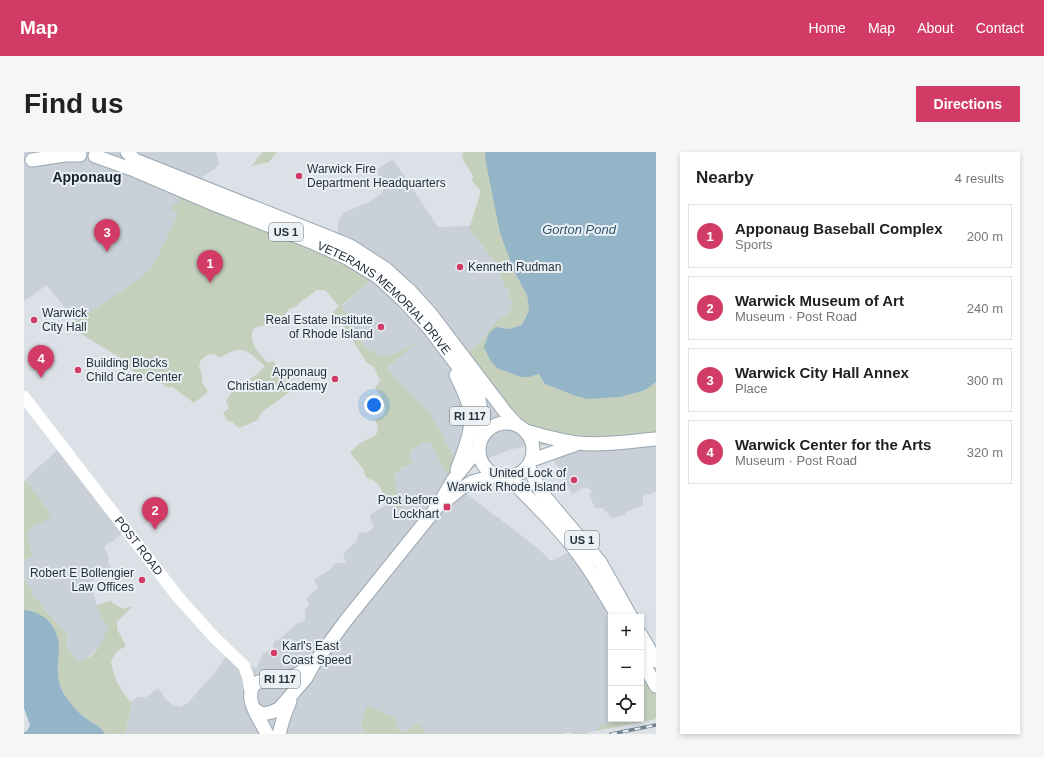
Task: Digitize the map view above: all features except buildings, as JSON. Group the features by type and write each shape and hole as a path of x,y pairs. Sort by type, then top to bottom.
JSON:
{"main road":[{"name":"VETERANS MEMORIAL DRIVE","path":"127,152 135,160 352,247 386,269 409,290 430,313 506,413 522,428"},
{"name":"US 1","path":"30,158 78,154 87,157 99,154"},
{"name":"VETERANS MEMORIAL DRIVE","path":"99,154 216,205 314,243 347,258 378,277 404,301 429,328 446,353 466,377 479,398 482,418 480,444"},
{"name":"RI 117","path":"279,734 284,716 291,701 313,665 356,607 438,506 453,480 469,439 471,420 470,408 446,353"},
{"name":"POST ROAD","path":"24,397 178,597 214,637 244,666 248,677 251,700 255,710"},
{"path":"453,480 480,444 486,432 492,426 500,423 509,422 547,437 579,443 656,440"},
{"name":"US 1","path":"522,428 531,437 534,452 530,463 541,492 600,562 629,614"},
{"path":"502,476 516,475 523,472 530,463 579,443"},
{"name":"US 1","path":"480,444 480,457 484,465 490,471 502,476 548,517 583,560 616,614"},
{"name":"RI 117","path":"438,506 460,489 472,482 502,476"},
{"path":"644,640 656,661"},
{"path":"644,664 656,686"},
{"name":"RI 117","path":"251,692 253,687 260,680 286,679 313,665"},
{"path":"255,710 263,714 279,709 306,678"},
{"name":"RI 117","path":"255,710 267,734"}],"shaded area":[{"path":"24,152 32,152 35,156 42,152 216,152 219,164 216,168 191,185 180,217 159,265 148,276 77,324 47,285 24,301"},
{"path":"393,159 438,227 470,226 469,229 496,263 504,284 510,293 509,296 513,305 511,311 496,321 481,342 473,348 499,398 531,446 512,449 491,457 466,473 388,371 389,366 416,343 387,357 376,354 367,349 356,335 349,316 341,307 376,276 338,249 338,223 343,213 369,202 381,194 385,187 376,170"},
{"path":"656,440 656,492 643,496 643,505 626,512 624,515 612,519 603,508 595,508 589,494 592,491 585,487 572,494 547,447"},
{"path":"424,442 432,444 445,472 456,482 456,486 538,548 551,561 576,549 609,614 608,614 608,722 614,722 601,725 595,731 584,734 572,734 569,732 563,734 425,734 418,723 404,733 399,731 394,717 370,707 361,723 364,734 125,734 132,701 138,697 146,697 158,688 166,699 173,705 181,707 188,703 216,671 226,656 238,659 256,669 263,654 273,649 274,642 280,639 297,623 305,621 305,610 309,605 307,598 318,588 314,580 329,570 336,563 346,563 343,553 356,542 359,534 362,532 367,533 374,527 370,514 391,503 396,475 398,470 412,464 409,457 412,449"},
{"path":"59,449 124,531 113,541 104,546 109,557 108,562 112,569 89,583 99,613 108,627 106,634 101,645 85,660 78,662 66,645 68,635 43,608 40,602 34,598 31,589 24,580 24,560 33,556 27,536 31,528 29,483 26,480"}],"green space":[{"path":"263,152 277,152 269,162 251,166 258,159 256,159"},
{"path":"464,152 485,152 486,163 514,271 527,295 529,310 522,325 509,329 499,327 529,377 539,374 545,384 573,395 587,398 621,397 645,390 656,382 656,440 531,446 503,405 464,358 481,342 496,321 511,311 513,304 509,296 510,293 500,274 493,270 497,266 496,263 469,229 481,191 472,181 473,176 464,161 462,154"},
{"path":"183,187 376,276 341,307 349,316 356,335 367,349 376,354 387,357 419,342 389,366 388,371 431,414 457,463 456,482 445,472 432,444 424,442 412,449 409,457 413,462 412,464 400,469 395,477 399,498 403,506 398,509 391,503 387,504 378,485 366,478 364,470 350,453 358,444 374,436 377,432 378,429 375,420 383,415 386,409 380,394 375,388 380,381 374,367 367,363 341,322 332,313 339,306 325,290 317,290 297,306 289,309 283,317 274,320 267,325 255,327 252,337 254,346 267,363 273,361 294,388 261,413 258,420 239,428 231,421 228,421 223,413 229,408 226,401 234,389 256,375 264,367 264,365 248,353 239,350 220,358 215,354 207,355 201,360 199,366 202,375 202,382 208,392 194,403 171,386 169,388 150,377 141,380 122,359 78,332 73,324 135,282 152,268 178,215 176,211 171,209 175,203 178,203"},
{"path":"26,480 52,517 31,528 27,536 33,556 24,560 24,482"},
{"path":"24,580 31,589 34,598 40,602 43,608 68,635 66,645 78,662 94,654 101,644 108,627 99,613 97,605 110,601 123,609 133,606 117,622 117,629 126,646 117,651 111,662 118,684 132,703 125,734 105,734 98,726 81,714 65,696 59,681 58,640 56,633 53,627 38,615 24,610"},
{"path":"644,669 656,691 656,718 644,722"},
{"path":"367,706 394,717 399,731 404,733 419,723 425,734 364,734 361,723"},
{"path":"614,722 642,722 595,731 601,725"}],"water":[{"name":"Gorton Pond","path":"485,152 656,152 656,382 645,390 621,397 587,399 545,384 539,374 529,377 521,377 497,368 490,360 484,347 489,333 496,327 509,329 522,325 529,310 527,295 514,271 500,233"},
{"path":"24,610 32,611 44,617 53,628 58,641 58,677 61,688 78,712 98,726 105,734 24,734 30,725 24,708"}],"railway":[{"path":"611,734 656,725"}],"place":[{"name":"Warwick Fire Department Headquarters","path":"299,176"},
{"name":"Warwick City Hall Annex","path":"107,252"},
{"name":"Kenneth Rudman","path":"460,267"},
{"name":"Apponaug Baseball Complex","path":"210,283"},
{"name":"Warwick City Hall","path":"34,320"},
{"name":"Real Estate Institute of Rhode Island","path":"381,327"},
{"name":"Building Blocks Child Care Center","path":"78,370"},
{"name":"Warwick Center for the Arts","path":"41,378"},
{"name":"Apponaug Christian Academy","path":"335,379"},
{"name":"United Lock of Warwick Rhode Island","path":"574,480"},
{"name":"Post before Lockhart","path":"447,507"},
{"name":"Warwick Museum of Art","path":"155,530"},
{"name":"Robert E Bollengier Law Offices","path":"142,580"},
{"name":"Karl's East Coast Speed","path":"274,653"}],"district":[{"name":"Apponaug","path":"87,177"}]}
